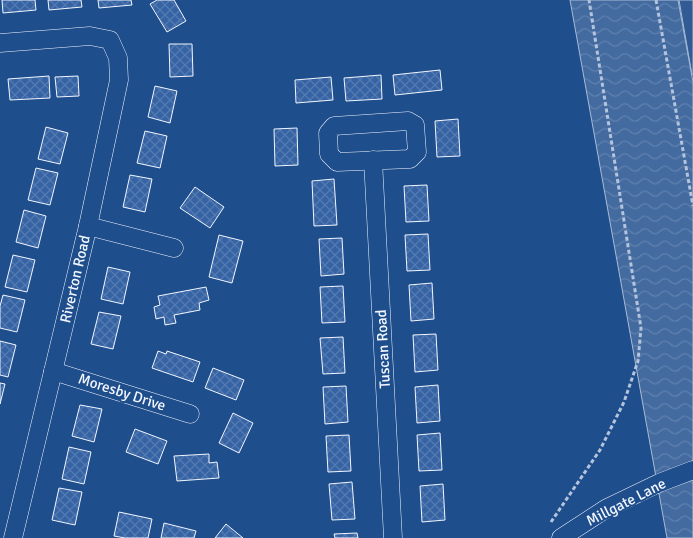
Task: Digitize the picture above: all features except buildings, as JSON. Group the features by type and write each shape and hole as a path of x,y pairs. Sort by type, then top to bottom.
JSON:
{"street":[{"name":"Riverton Road","path":"0,43 90,36 110,40 118,58 119,80 88,226 12,538"},
{"path":"408,122 415,126 416,152 410,158 373,160 337,162 329,154 328,133 334,126 408,122"},
{"name":"Tuscan Road","path":"373,160 393,538"},
{"path":"88,226 174,248"},
{"name":"Moresby Drive","path":"53,370 190,414"},
{"name":"Millgate Lane","path":"561,538 607,508 659,483 693,470"}],"path":[{"path":"551,523 600,450 624,402 638,361 641,328 588,0"},
{"path":"656,0 693,206"}],"shaded area":[{"path":"679,0 693,0 693,75 692,75"}],"water":[{"path":"570,0 678,0 693,82 693,538 667,538"}]}
